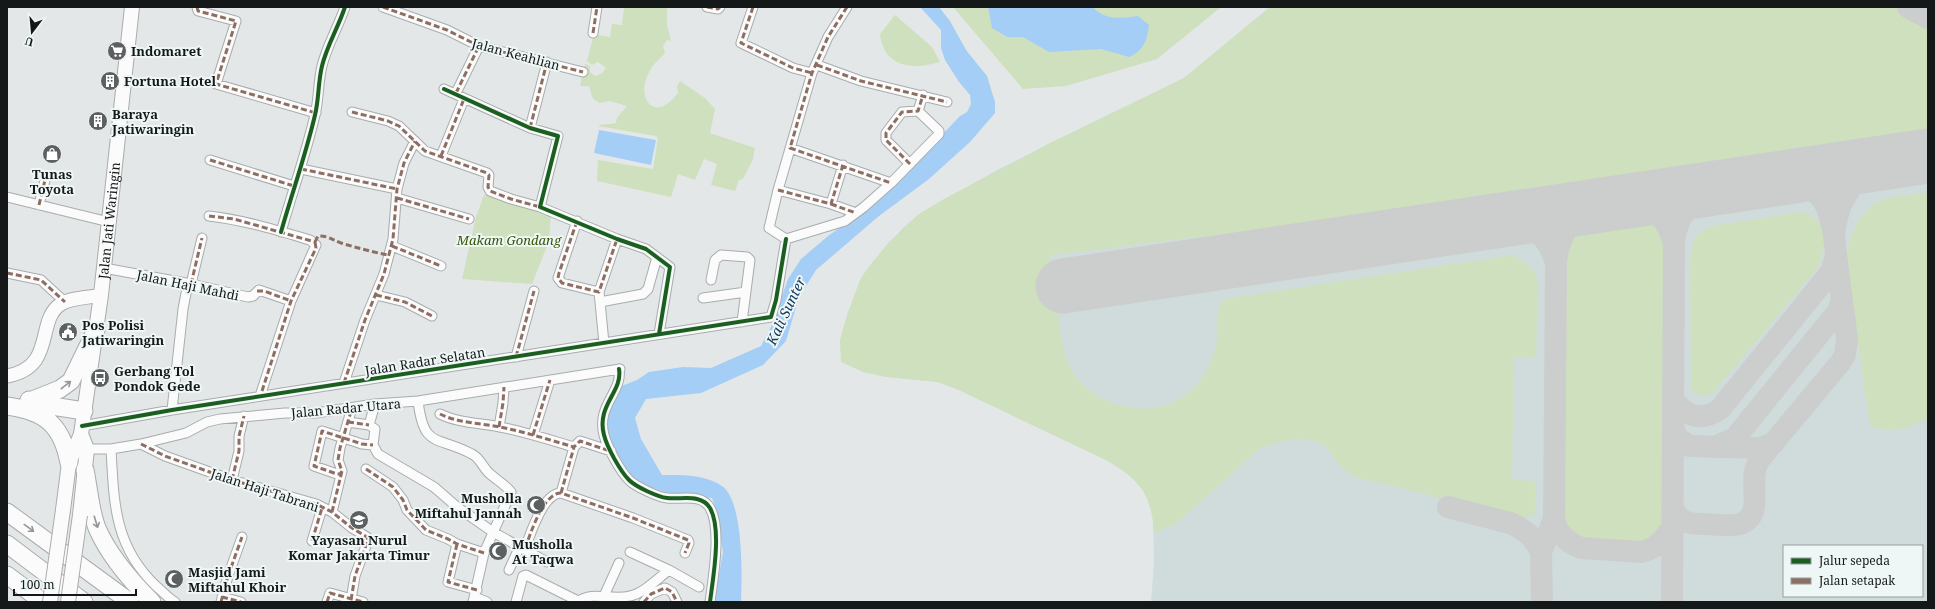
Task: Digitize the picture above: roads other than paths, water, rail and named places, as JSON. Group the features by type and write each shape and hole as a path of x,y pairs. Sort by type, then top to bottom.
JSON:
{"highway":[{"path":"30,401 60,389 71,381 96,330"},
{"path":"7,397 39,404 82,424"},
{"path":"7,406 34,412 46,418 62,438 77,453"},
{"path":"85,470 97,528 119,565 152,602"},
{"path":"7,512 130,602"},
{"path":"7,544 84,602"},
{"path":"7,575 43,602"}],"main road":[{"name":"Jalan Jati Waringin","path":"50,602 63,510 77,453 82,424 101,295 132,7"},
{"name":"Jalan Jati Waringin","path":"68,602 85,470 77,453"}],"street":[{"path":"196,7 198,11 236,21 216,84 316,114"},
{"path":"281,232 294,186 301,169 316,114 322,67 328,45 339,26 345,7"},
{"name":"Jalan Keahlian","path":"383,7 447,30 479,46 583,72"},
{"path":"593,33 597,7"},
{"path":"707,7 718,9 720,7"},
{"path":"753,7 741,43 793,68 812,73"},
{"path":"847,7 828,37 817,65 812,73 768,227 786,239 839,224 856,213 891,183 910,164 938,134 939,131 918,111 902,112 886,133 885,137 910,164"},
{"path":"456,93 479,46"},
{"path":"530,128 547,62"},
{"path":"817,65 861,80 947,102"},
{"path":"444,89 456,93 464,99 530,128 558,136 540,206"},
{"path":"918,111 923,95"},
{"path":"441,156 464,99"},
{"path":"352,112 388,121 399,126 425,151 487,173 489,175 488,187 490,191 511,199 540,206 617,239 646,249 668,265 671,270 659,334"},
{"path":"344,383 392,246 397,193 404,163 415,141"},
{"path":"790,148 843,165 891,183"},
{"path":"210,160 294,186"},
{"path":"831,204 843,165"},
{"path":"301,169 397,193 469,219"},
{"path":"39,205 46,180"},
{"path":"778,190 831,204 856,213"},
{"path":"7,197 109,222"},
{"path":"209,216 234,219 310,240 316,245 291,301 260,396"},
{"path":"577,221 558,278 562,284 599,292"},
{"path":"172,410 183,309 202,238"},
{"path":"604,343 599,292 617,239"},
{"name":"Jalan Radar Selatan","path":"82,424 771,317 776,300 786,239"},
{"path":"392,246 441,266"},
{"path":"711,280 718,257 726,254 747,257 750,260 751,264 742,322"},
{"path":"600,302 643,294 648,289 657,257"},
{"name":"Jalan Haji Mahdi","path":"104,268 190,283 248,297 253,296 259,290 291,301"},
{"path":"7,273 41,280 65,302"},
{"path":"516,357 534,291"},
{"path":"703,298 746,292"},
{"path":"7,376 17,374 32,364 38,356 52,314 60,304 101,295"},
{"path":"376,295 405,302 432,316"},
{"name":"Jalan Radar Utara","path":"77,453 141,444 186,433 207,422 244,416 316,413 375,404 418,402 620,369 619,379 602,418 603,435 611,451"},
{"path":"533,435 550,380"},
{"path":"500,426 504,387"},
{"path":"418,402 421,420 426,432 441,443 475,456 487,471 511,490 484,553 475,596"},
{"path":"369,425 375,404"},
{"path":"332,512 342,471 338,460 352,408"},
{"path":"440,414 449,418 500,426 574,448"},
{"path":"232,480 239,451 239,436 244,416"},
{"path":"348,422 369,425 375,430 373,445 378,454 434,487 457,507 493,532 547,562"},
{"path":"342,471 340,474 337,474 314,465 322,430 362,444 373,445"},
{"path":"561,493 574,448 580,441 611,451 618,465 632,482 664,497 695,499 702,501 708,506 712,514 716,548 710,602"},
{"name":"Jalan Haji Tabrani","path":"141,444 172,459 232,480 302,500 332,512 368,539 355,576 351,600"},
{"path":"111,449 113,496 116,516 122,535 140,568 148,578 175,602"},
{"path":"366,468 393,488 403,500 407,510 422,527 457,544 484,553"},
{"path":"509,570 545,503 557,493 561,493 633,518 688,540 689,543 685,554"},
{"path":"312,541 322,508"},
{"path":"241,602 222,599 228,576 242,537"},
{"path":"457,544 448,582 487,602"},
{"path":"630,552 669,570 699,587"},
{"path":"604,596 619,563"},
{"path":"516,602 523,576 526,575 578,602 586,597 628,597 637,594 669,570"},
{"path":"644,602 651,594 665,588 672,592 677,602"},
{"path":"326,602 330,593 362,602"}],"water":[{"name":"Kali Sunter","path":"920,7 939,7 950,21 966,50 987,76 995,102 995,113 970,142 929,179 879,216 816,270 799,297 786,341 763,365 701,393 646,399 635,418 641,439 662,475 701,477 722,486 729,494 738,523 740,540 742,575 741,602 714,602 723,552 717,512 712,498 669,493 631,481 606,438 605,410 619,387 637,380 649,372 683,367 711,368 761,346 771,327 788,279 801,259 828,236 866,209 904,175 960,116 967,112 971,104 970,95 959,82 945,60 941,48 941,30"},
{"path":"988,7 1093,7 1108,17 1120,18 1138,16 1149,25 1144,44 1138,51 1129,57 1101,49 1049,52 1023,37 1007,37 992,28"},
{"path":"599,130 656,140 651,165 594,153"}],"place":[{"name":"Indomaret","path":"117,51"},
{"name":"Fortuna Hotel","path":"110,81"},
{"name":"Baraya Jatiwaringin","path":"98,121"},
{"name":"Tunas Toyota","path":"52,154"},
{"name":"Pos Polisi Jatiwaringin","path":"68,332"},
{"name":"Gerbang Tol Pondok Gede","path":"100,378"},
{"name":"Musholla Miftahul Jannah","path":"536,505"},
{"name":"Yayasan Nurul Komar Jakarta Timur","path":"359,520"},
{"name":"Musholla At Taqwa","path":"498,551"},
{"name":"Masjid Jami Miftahul Khoir","path":"174,579"}],"park label":[{"name":"Makam Gondang","path":"509,240"}]}
